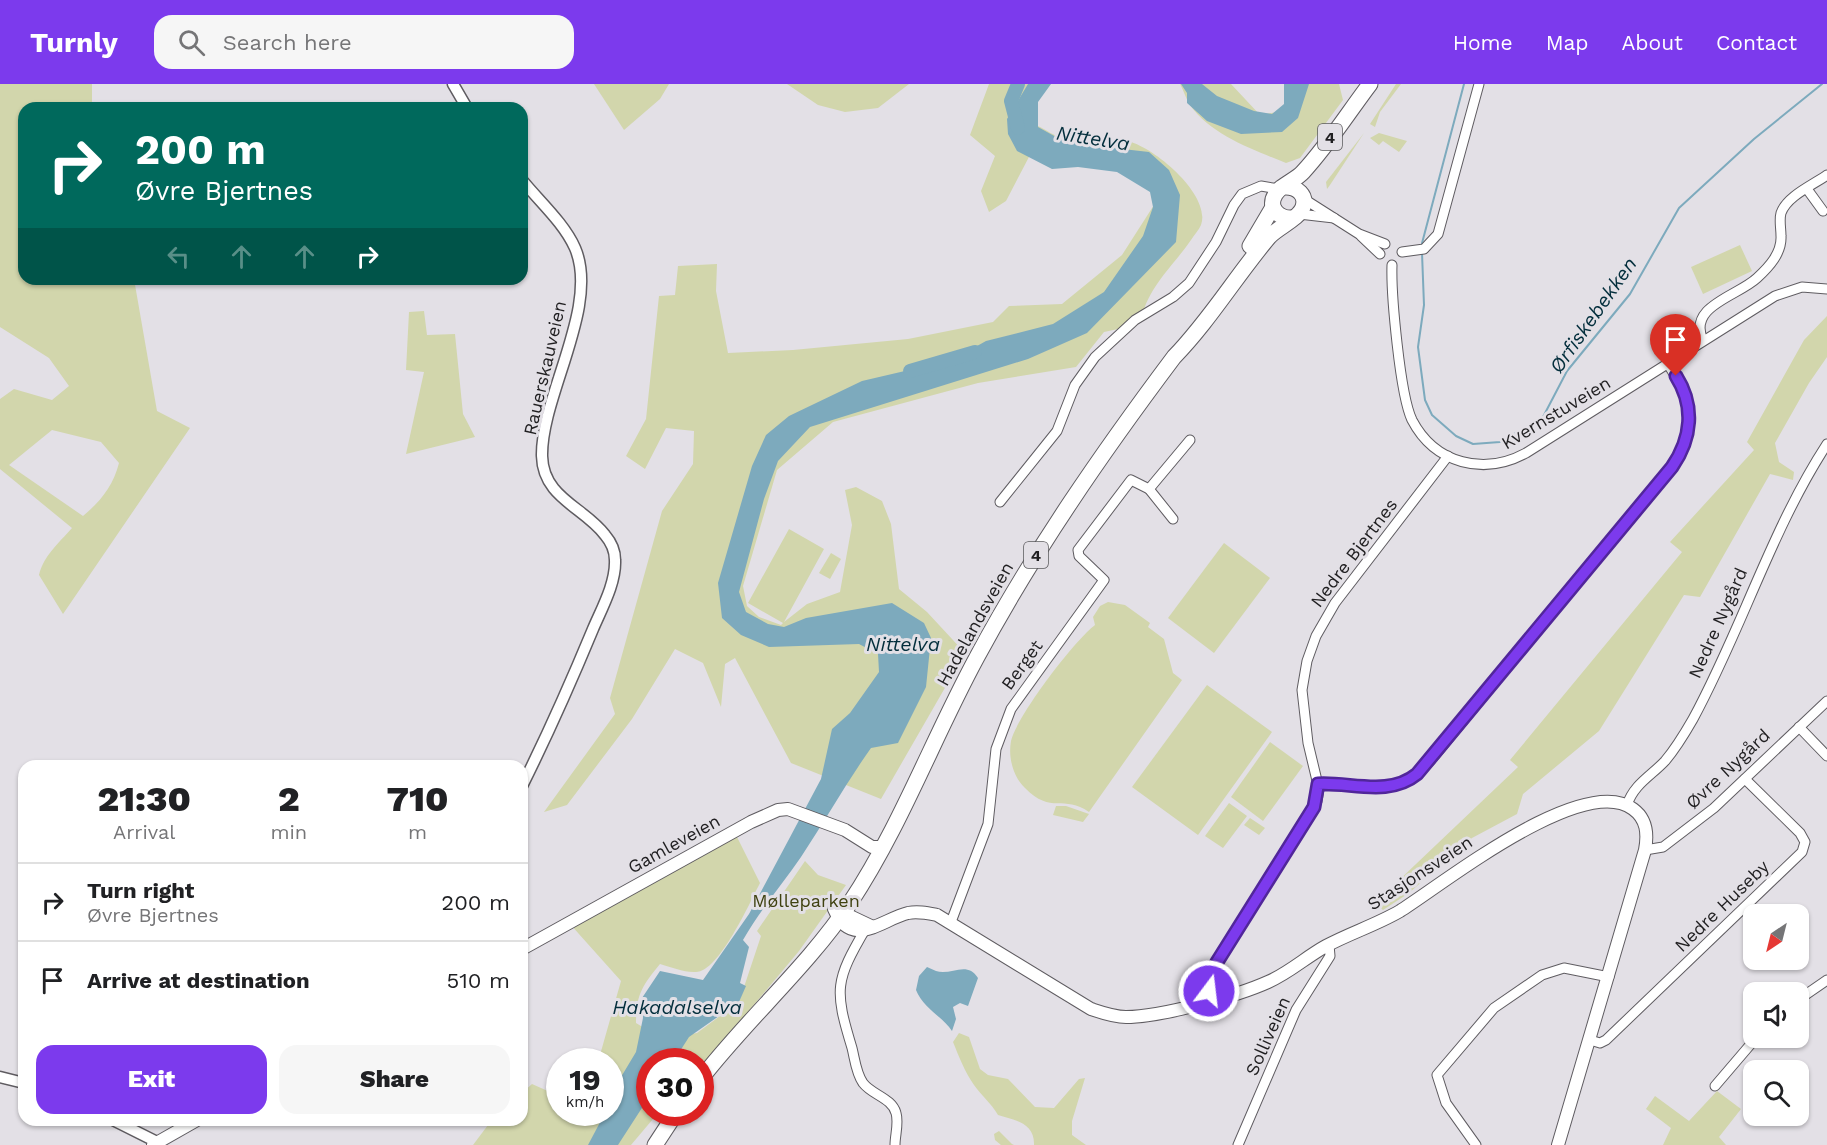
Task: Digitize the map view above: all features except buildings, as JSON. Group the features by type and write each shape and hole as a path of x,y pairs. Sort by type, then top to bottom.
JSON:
{"highway":[{"name":"Hadelandsveien","path":"1174,357 1186,332 1260,232 1278,196 1306,169 1370,84"},
{"name":"Hadelandsveien","path":"714,1064 839,913 908,783 920,768 978,654 1031,564 1093,469 1174,357 1190,340 1268,239 1300,207 1311,180 1381,84"},
{"path":"1298,189 1300,207 1280,215 1278,196 1298,189"},
{"path":"655,1145 667,1126"}],"main road":[{"name":"Stasjonsveien","path":"869,928 913,912 930,913 951,922 1073,999 1106,1014 1130,1017 1247,990 1276,978 1329,945 1395,913 1501,842 1545,819 1600,803 1627,805"},
{"path":"1558,1145 1645,850 1645,824 1640,815 1627,805"},
{"name":"Gamleveien","path":"528,946 751,822 778,810 788,809 849,832 861,834 876,845"},
{"path":"839,913 854,928 869,928"},
{"path":"155,1144 186,1126"}],"street":[{"path":"453,84 464,102"},
{"path":"1402,252 1428,247 1436,238 1479,84"},
{"path":"1703,340 1699,326 1702,316 1755,280 1770,265 1780,247 1782,213 1787,203 1827,175"},
{"path":"1000,502 1057,431 1075,385 1089,364 1135,320 1173,297 1189,283 1216,242 1236,200 1251,190 1265,186 1278,196"},
{"name":"Rauerskauveien","path":"528,187 570,239 580,268 574,326 545,432 544,469 554,491 600,528 607,538 615,561 609,591 569,689 528,774"},
{"path":"1807,189 1823,211"},
{"path":"1251,190 1278,196"},
{"path":"1300,207 1334,218 1359,234 1380,254"},
{"path":"1300,207 1334,218"},
{"path":"1359,234 1385,244"},
{"name":"Kvernstuveien","path":"1392,265 1408,408 1424,436 1448,456 1481,466 1510,461 1565,430 1703,340 1782,292 1802,287 1827,289"},
{"path":"1211,999 1208,984 1215,966 1311,812 1318,795 1318,784 1378,787 1405,782 1423,768 1677,459 1688,434 1689,407 1685,392 1668,363"},
{"path":"1173,519 1149,489 1190,440"},
{"name":"Nedre Nygård","path":"1627,805 1635,788 1669,756 1692,720 1770,547 1802,482 1827,444"},
{"name":"Nedre Bjertnes","path":"1318,784 1308,743 1302,699 1304,672 1316,636 1335,603 1448,456"},
{"name":"Berget","path":"951,922 988,824 996,749 1011,710 1104,580 1079,556 1078,550 1131,480 1149,489"},
{"name":"Øvre Nygård","path":"1645,850 1663,847 1713,808 1827,701"},
{"path":"1799,727 1827,756"},
{"name":"Nedre Huseby","path":"1590,1041 1600,1043 1605,1040 1802,852 1805,842 1800,833 1744,779"},
{"path":"869,928 843,971 839,992 842,1014 861,1080 872,1092 893,1106 896,1113 895,1145"},
{"name":"Solliveien","path":"1238,1145 1296,1010 1330,956 1329,945"},
{"path":"1476,1145 1446,1103 1437,1074 1494,1008 1542,975 1564,968 1609,976"},
{"path":"1809,992 1827,980"},
{"path":"1715,1086 1747,1048"},
{"path":"0,1077 18,1082"},
{"path":"124,1126 155,1144"}],"green space":[{"path":"0,84 92,84 92,102 18,102 18,285 135,285 157,411 190,428 63,614 39,575 48,555 72,528 0,469 0,399 14,389 52,400 69,386 49,358 0,327","holes":["52,430 101,442 119,463 106,493 83,516 9,465"]},
{"path":"594,84 669,84 660,99 624,130"},
{"path":"787,84 909,84 878,108 845,112 818,105"},
{"path":"989,84 1046,84 1034,98 1038,126 1060,138 1078,141 1127,141 1151,152 1178,174 1198,200 1202,213 1201,225 1156,285 1142,316 1118,329 1104,332 1076,367 978,383 833,422 777,470 743,586 747,606 759,617 781,625 783,623 748,603 789,529 824,549 784,622 807,604 840,592 852,525 845,490 856,487 882,501 891,524 899,589 927,612 965,653 881,799 791,763 735,658 725,664 721,707 703,663 675,649 632,719 567,805 544,812 615,714 610,698 662,511 693,464 694,431 666,428 645,469 626,456 646,419 659,296 675,295 678,266 717,264 716,291 728,353 793,350 908,339 993,322 1009,306 1062,304 1122,255 1161,194 1134,163 1030,155 1006,201 989,212 981,191 995,156 970,135"},
{"path":"1180,84 1231,84 1260,115 1293,109 1300,84 1339,84 1343,100 1300,158 1286,163 1260,153 1209,125 1190,105"},
{"path":"1396,84 1401,84 1380,112 1375,127 1370,124"},
{"path":"1364,133 1330,185 1327,189 1326,182"},
{"path":"1379,133 1407,141 1399,152 1383,141 1379,145 1370,138"},
{"path":"1740,245 1752,271 1703,294 1691,267"},
{"path":"424,311 427,335 455,334 463,414 475,437 406,454 424,372 406,370 409,312"},
{"path":"1827,316 1827,357 1809,383 1775,443 1779,462 1794,472 1793,480 1770,474 1700,597 1684,595 1599,731 1523,794 1517,814 1472,838 1409,893 1383,910 1375,903 1518,767 1510,760 1682,552 1670,542 1754,450 1747,442 1804,340"},
{"path":"1224,543 1270,578 1214,653 1168,618"},
{"path":"831,553 841,559 830,579 819,573"},
{"path":"1108,602 1125,605 1150,623 1148,627 1164,639 1173,673 1182,680 1089,812 1072,804 1050,803 1034,796 1015,773 1010,747 1015,729 1047,680 1074,646 1095,625 1093,617 1100,606"},
{"path":"1207,685 1272,732 1198,835 1132,787"},
{"path":"1270,742 1303,766 1263,821 1231,797"},
{"path":"1229,803 1247,816 1223,848 1205,836"},
{"path":"1056,806 1066,806 1089,814 1083,822 1053,815"},
{"path":"1250,818 1265,828 1259,835 1244,825"},
{"path":"735,833 760,883 733,935 724,949 705,969 687,972 660,964 644,985 639,998 636,1023 677,1048 636,1048 636,1126 647,1126 631,1145 473,1145 487,1126 528,1126 528,1088 532,1084 546,1090 546,1126 624,1126 624,1048 602,1048 621,981 570,924"},
{"name":"Mølleparken","path":"805,861 818,875 846,885 799,951 714,1052 714,1048 682,1048 677,1045 685,1035 697,1033 739,1002 761,936 757,931"},
{"path":"959,1033 969,1037 980,1069 988,1075 1008,1079 1035,1107 1054,1108 1079,1079 1085,1078 1072,1121 1072,1135 1086,1145 1034,1145 1028,1127 998,1115 974,1085 962,1064 953,1042"},
{"path":"1717,1091 1741,1109 1719,1137 1726,1145 1663,1145 1671,1128 1646,1109 1655,1096 1689,1121"},
{"path":"999,1131 1014,1145 1001,1145 995,1140 994,1134"}],"water":[{"name":"Nittelva","path":"1028,84 1051,84 1038,102 1038,127 1056,137 1096,146 1149,152 1169,170 1180,195 1176,242 1087,333 1028,359 810,427 778,461 764,499 739,592 746,612 768,624 784,627 806,618 892,603 924,623 931,638 926,687 898,743 871,748 801,857 743,940 749,947 740,983 746,986 739,1002 689,1037 682,1048 637,1048 643,1018 642,998 660,971 703,980 749,914 821,779 832,729 850,713 879,672 878,654 859,644 769,647 741,635 722,618 718,583 752,466 766,435 789,416 862,381 952,360 986,341 1053,324 1104,292 1143,236 1153,207 1150,192 1117,172 1078,167 1052,169 1017,151 1008,134 1007,119"},
{"path":"1181,84 1202,84 1217,96 1254,111 1272,114 1284,104 1284,84 1309,84 1298,118 1282,132 1241,134 1207,121 1187,103 1187,93"},
{"path":"927,967 942,972 969,970 978,978 968,1006 960,1003 953,1007 956,1019 952,1031 923,1002 916,990 919,976"},
{"name":"Nittelva","path":"636,1052 636,1117 618,1145 588,1145 598,1126 624,1126 624,1072"}],"waterway":[{"name":"Nittelva","path":"1018,84 1011,101 1018,128"},
{"name":"Ørfiskebekken","path":"1421,247 1464,84"},
{"name":"Ørfiskebekken","path":"1422,253 1424,305 1418,347 1425,400 1432,415 1456,436 1473,444 1500,442 1543,417 1567,371 1630,294 1679,208 1754,139 1822,84"},
{"name":"Nittelva","path":"910,371 975,352"}],"route":[{"path":"1209,991 1209,979 1217,962 1314,807 1318,795 1318,784 1385,787 1405,782 1417,774 1672,467 1685,443 1689,416 1688,400 1676,376"}],"water label":[{"name":"Hakadalselva","path":"677,1007"}]}
